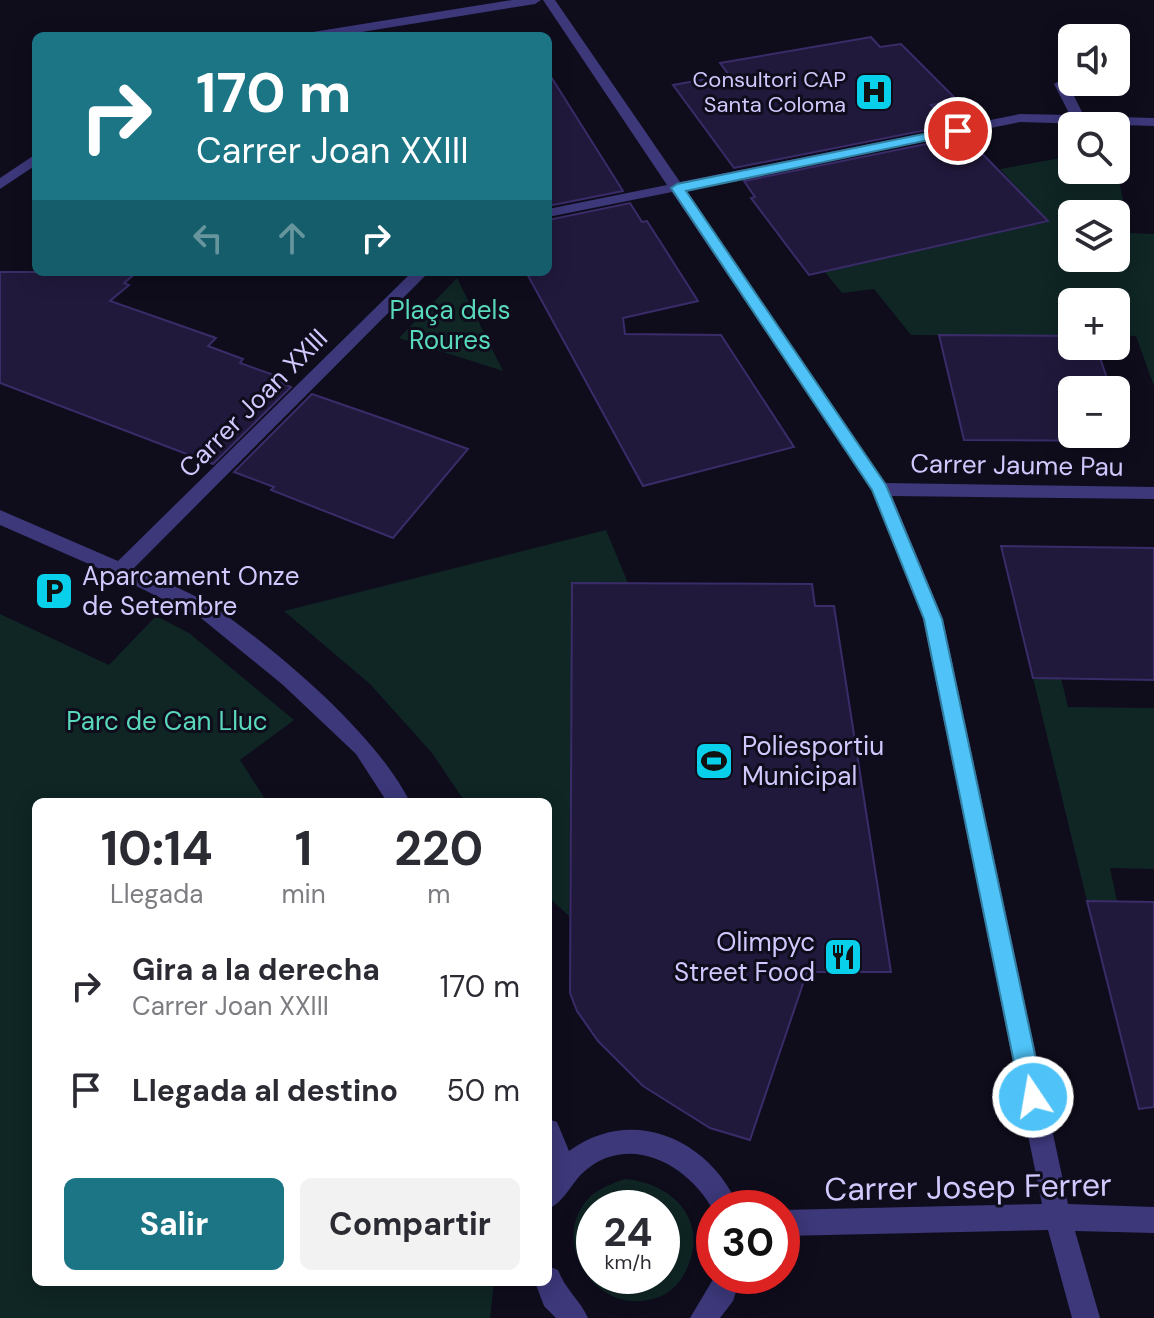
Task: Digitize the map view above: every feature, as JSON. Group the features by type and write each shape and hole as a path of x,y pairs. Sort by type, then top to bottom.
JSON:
{"street":[{"path":"338,32 535,0"},
{"path":"549,0 880,489 933,619 1058,1217 1086,1318"},
{"path":"552,212 1020,118 1058,118"},
{"path":"1130,121 1154,122"},
{"path":"0,185 32,161"},
{"name":"Carrer Joan XXIII","path":"121,570 417,276"},
{"name":"Carrer Jaume Pau","path":"880,489 1154,493"},
{"path":"0,517 121,570 208,613 290,679 363,748 396,798"},
{"path":"552,1141 564,1172"},
{"path":"552,1190 564,1172 589,1152 617,1143 647,1142 676,1151 701,1168 718,1190"},
{"name":"Carrer Josep Ferrer","path":"800,1223 1058,1217 1154,1220"},
{"path":"550,1286 554,1296 574,1318"},
{"path":"704,1318 721,1294"}],"green space":[{"path":"1058,159 1058,184 1120,184 1123,200 1058,200 1058,272 1130,272 1130,233 1154,234 1154,386 1136,336 1130,336 1130,288 1058,288 1058,336 911,335 874,289 842,293 825,272 1047,222 1000,169"},
{"name":"Plaça dels Roures","path":"457,278 503,371 399,338"},
{"path":"606,530 628,583 572,583 569,916 552,901 552,798 462,798 432,753 370,684 284,611"},
{"name":"Parc de Can Lluc","path":"0,614 109,665 156,616 189,633 294,720 240,760 264,798 32,798 32,1286 494,1286 490,1318 0,1318"},
{"path":"1033,678 1061,678 1068,707 1154,708 1154,869 1110,868 1117,901 1087,901"},
{"path":"625,1179 660,1190 600,1190"},
{"path":"680,1205 689,1218 693,1233 693,1249 681,1278"},
{"path":"609,1294 664,1294 648,1300 628,1301"}],"building":[{"name":"Consultori CAP Santa Coloma","path":"871,37 880,47 901,44 957,100 931,105 952,125 734,168 673,85 729,75 720,63"},
{"path":"552,78 623,191 552,205"},
{"path":"965,136 1048,221 809,275 751,198 755,197 744,181"},
{"path":"630,203 642,222 647,221 698,301 623,318 625,334 721,335 794,447 643,486 528,276 552,276 552,219"},
{"path":"0,272 32,272 32,276 132,276 124,283 129,285 110,301 216,338 208,346 243,359 240,363 285,379 281,383 291,387 213,464 0,383"},
{"path":"939,335 1058,336 1058,360 1101,360 1106,376 1058,376 1058,441 964,440"},
{"path":"312,394 468,449 393,538 271,490 274,487 234,472"},
{"path":"1001,546 1154,548 1154,680 1033,678"},
{"name":"Poliesportiu Municipal","path":"572,583 812,584 815,606 834,606 891,972 807,972 750,1140 710,1128 643,1086 598,1041 577,1011 570,993"},
{"path":"1087,901 1154,902 1154,1107 1139,1109"}],"place":[{"name":"Consultori CAP Santa Coloma","path":"874,92"},
{"name":"Aparcament Onze de Setembre","path":"54,591"},
{"name":"Poliesportiu Municipal","path":"714,761"},
{"name":"Olimpyc Street Food","path":"843,957"}],"route":[{"path":"958,131 677,188 880,489 933,619 1033,1097"}]}
